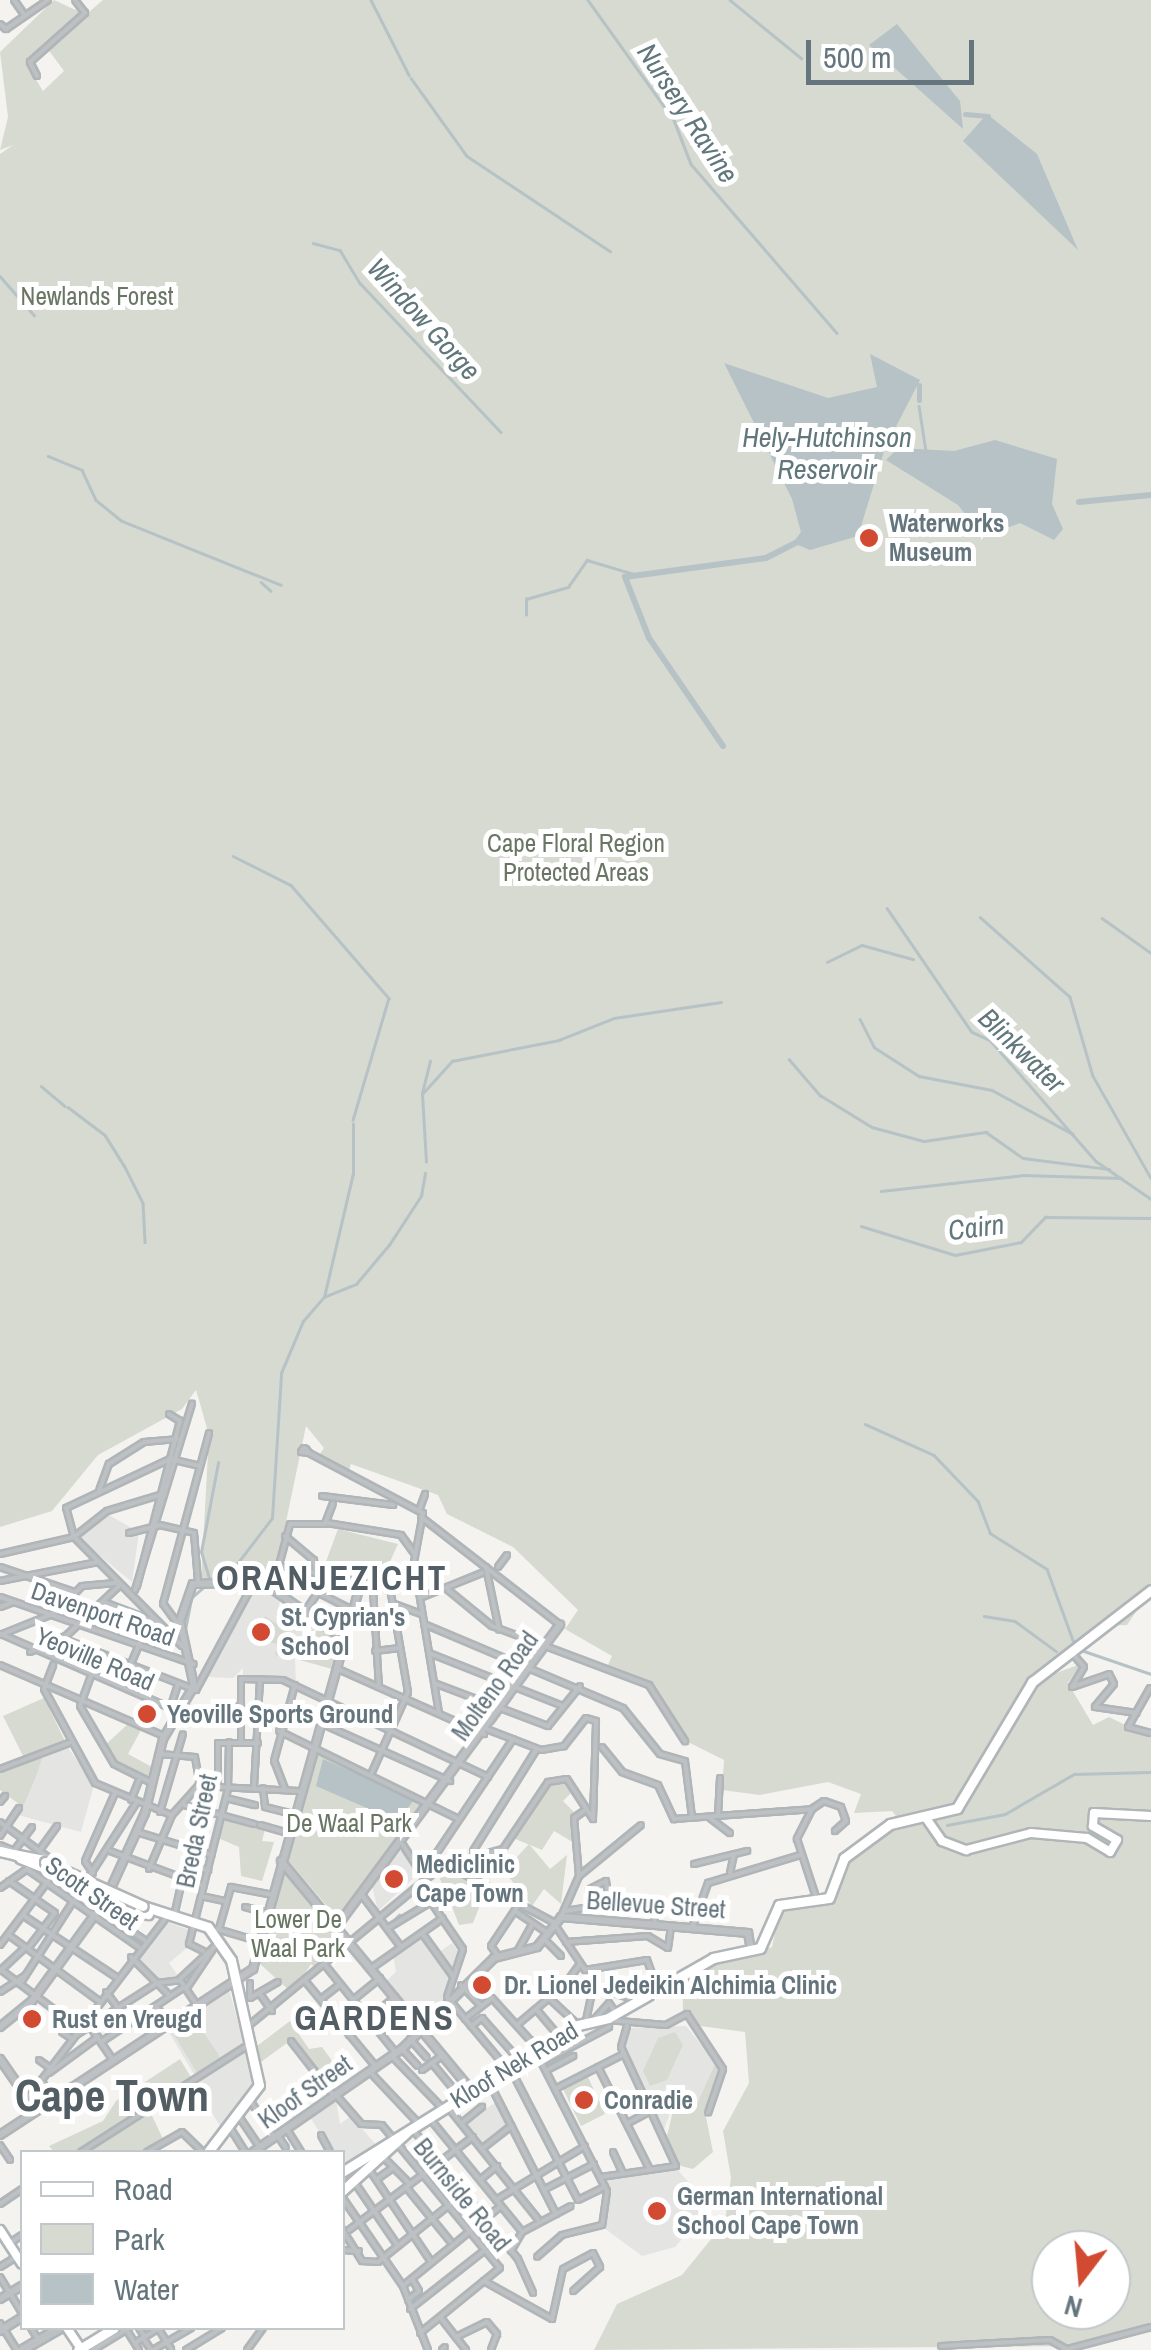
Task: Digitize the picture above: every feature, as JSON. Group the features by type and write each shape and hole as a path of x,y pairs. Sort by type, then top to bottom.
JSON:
{"main road":[{"path":"610,2019 629,1998 752,1949 779,1905 829,1898 844,1858 890,1824 968,1796 1030,1685 1069,1650 1150,1593"},
{"path":"918,1815 943,1842 966,1850 1031,1833 1086,1837 1112,1852 1118,1840 1092,1825 1094,1813 1151,1816"},
{"path":"0,1850 44,1864 163,1917"},
{"path":"15,1854 55,1871"},
{"path":"131,1904 163,1917 214,1928 225,1944 259,2085 207,2150"},
{"path":"194,1925 220,1944 234,1982"},
{"name":"Kloof Nek Road","path":"345,2191 390,2164 397,2145 428,2116 559,2036 586,2022 610,2019"},
{"path":"246,2027 250,2100"},
{"path":"345,2171 397,2145"},
{"path":"0,2230 20,2257"},
{"path":"64,2330 80,2350"},
{"path":"80,2350 112,2331"},
{"path":"80,2350 112,2331"}],"street":[{"path":"14,0 25,16"},
{"path":"0,24 6,30 46,0"},
{"path":"37,76 30,62 84,14 77,2 86,0"},
{"path":"135,1590 141,1582 178,1440 192,1404"},
{"path":"168,1414 180,1420 178,1440"},
{"path":"180,1627 163,1604 208,1433"},
{"path":"99,1491 109,1464 144,1442 178,1440"},
{"path":"309,1453 393,1505"},
{"path":"154,1618 135,1590 119,1584 74,1537 66,1507 173,1459 200,1466"},
{"path":"0,1554 74,1537 107,1511 164,1494"},
{"path":"425,1494 414,1553 437,1713"},
{"path":"322,1496 333,1503 421,1510"},
{"path":"327,1523 333,1503"},
{"path":"421,1510 425,1521 488,1566 497,1568 559,1629"},
{"path":"417,1530 425,1521"},
{"path":"273,1588 276,1564 294,1522 399,1534 414,1553"},
{"path":"129,1533 156,1525 194,1534 198,1582 180,1627 182,1646"},
{"path":"285,1536 314,1560 316,1575"},
{"path":"497,1568 507,1555"},
{"path":"0,1581 102,1564"},
{"path":"276,1564 316,1575 331,1573 373,1590 389,1587 405,1698 372,1772"},
{"path":"488,1566 485,1574 499,1630"},
{"path":"0,1567 74,1592 119,1584"},
{"path":"289,1624 319,1593 331,1573"},
{"path":"420,1598 485,1574"},
{"path":"198,1582 255,1580 273,1588 344,1640"},
{"path":"174,1710 195,1687 255,1580"},
{"path":"30,1652 62,1638 119,1584"},
{"path":"0,2123 3,2133 253,1968 310,1744 360,1586"},
{"path":"373,1590 379,1687"},
{"path":"448,1590 499,1630 542,1654 649,1685 685,1741"},
{"path":"0,1634 55,1613 74,1592"},
{"path":"319,1593 353,1610"},
{"name":"Davenport Road","path":"3,1602 82,1621 191,1661"},
{"path":"104,1602 164,1625 191,1661 195,1687"},
{"path":"393,1604 422,1614"},
{"path":"424,1624 580,1686 626,1710 661,1755 684,1760 692,1817"},
{"name":"Molteno Road","path":"338,1926 559,1629"},
{"name":"Yeoville Road","path":"0,1634 53,1664 174,1710"},
{"path":"62,1638 178,1685 195,1687"},
{"path":"130,1666 140,1644"},
{"path":"375,1651 400,1648"},
{"path":"1069,1650 1084,1667 1072,1687 1108,1674 1114,1684 1094,1706 1137,1713"},
{"path":"429,1653 565,1707"},
{"path":"80,1703 99,1654"},
{"path":"53,1664 44,1689 69,1743 94,1782 172,1816"},
{"path":"0,1665 15,1677 164,1736"},
{"path":"335,1669 536,1750 566,1745 589,1718 602,1747 623,1772 661,1788 672,1817 812,1810"},
{"path":"241,1742 241,1679 260,1679 295,1685 326,1698 464,1759 488,1777"},
{"path":"254,1788 260,1679"},
{"path":"434,1682 548,1726 580,1686"},
{"path":"2,2027 36,1996 107,1898 148,1808 178,1685"},
{"path":"285,1789 274,1762 279,1731 295,1685"},
{"path":"1150,1688 1128,1731 1151,1734"},
{"path":"80,1703 114,1764 155,1784"},
{"path":"174,1710 198,1718 241,1706"},
{"path":"242,1714 259,1714"},
{"path":"318,1722 448,1780"},
{"path":"279,1731 434,1801 459,1818"},
{"path":"160,1812 183,1734"},
{"path":"246,2027 306,1982 430,1867 513,1739"},
{"name":"Breda Street","path":"194,1925 226,1798 229,1742"},
{"path":"218,1785 218,1744 258,1742"},
{"path":"0,1770 69,1743"},
{"path":"430,1867 448,1864 473,1851 503,1849 548,1782 568,1780 590,1822 602,1747"},
{"path":"473,1851 536,1750"},
{"path":"149,1868 172,1816 200,1785 195,1756 160,1754"},
{"path":"172,1768 182,1770"},
{"path":"20,1984 86,1888 133,1801 140,1778"},
{"path":"718,1816 720,1778"},
{"path":"200,1785 299,1791"},
{"path":"263,1788 265,1807 293,1814"},
{"path":"92,1877 84,1862 115,1793"},
{"path":"0,1802 5,1796"},
{"path":"226,1798 255,1806"},
{"path":"816,1894 797,1835 812,1810 824,1801 841,1807 846,1821 834,1831"},
{"path":"184,1806 288,1832"},
{"path":"0,1836 20,1808"},
{"path":"579,1876 574,1818 586,1810"},
{"path":"710,1818 730,1833"},
{"path":"0,1822 39,1851 55,1871 107,1898 131,1904"},
{"path":"641,1825 579,1876 560,1917 566,1942 588,1971 647,1960 656,1985"},
{"path":"39,1851 57,1826"},
{"path":"15,1854 32,1827"},
{"path":"137,1832 160,1843 212,1854"},
{"path":"402,1845 423,1873"},
{"path":"108,1850 182,1881 204,1886"},
{"path":"27,2098 163,1917 182,1881 189,1850"},
{"path":"694,1864 746,1851"},
{"path":"730,1876 734,1854"},
{"path":"692,1929 708,1884 800,1854"},
{"path":"282,1861 470,2090"},
{"path":"448,1864 560,1917 608,1896 606,1881 588,1890"},
{"path":"185,1866 208,1870"},
{"name":"Scott Street","path":"8,1880 25,1868 139,1947"},
{"path":"55,1871 92,1877 131,1904"},
{"path":"0,1945 55,1871"},
{"path":"0,1888 8,1880 56,1913 27,1948 0,1970 79,2028"},
{"path":"261,1942 214,1928 234,1886 273,1895"},
{"path":"201,1896 226,1901"},
{"path":"362,1896 401,1947"},
{"path":"592,1903 648,1898"},
{"path":"388,1928 429,1900 463,1949 448,1997 471,2026 512,2065"},
{"path":"498,1956 490,1946 521,1901"},
{"path":"131,1904 125,1927 144,1940"},
{"path":"245,1908 268,1913"},
{"path":"514,1911 533,1923 561,1956"},
{"path":"654,1914 655,1926"},
{"path":"24,1916 116,1978"},
{"name":"Bellevue Street","path":"560,1917 763,1934"},
{"name":"Kloof Street","path":"254,2150 397,2052 448,1997 498,1956 517,1952 546,1936 560,1917"},
{"path":"372,1968 442,1918"},
{"path":"517,1952 533,1923"},
{"path":"633,1937 634,1924"},
{"path":"194,1925 189,1946 202,1951"},
{"path":"566,1942 633,1937 668,1948 671,1927"},
{"path":"422,1932 453,1976"},
{"name":"Bellevue Street","path":"748,1933 752,1949"},
{"path":"10,1936 99,2000"},
{"path":"42,2079 185,1988 216,1947 202,1951 180,1980 157,1982 72,2038"},
{"path":"131,1957 170,1996"},
{"path":"325,1964 538,2219"},
{"path":"580,1964 570,1979 592,1998 586,2022"},
{"path":"0,1992 26,1975"},
{"path":"353,2000 380,1978"},
{"path":"180,1980 196,2004"},
{"path":"250,1983 249,1998 278,1982"},
{"path":"306,1982 349,2034 412,2128 512,2251 532,2293"},
{"path":"320,1999 340,1984"},
{"path":"462,1986 480,2006"},
{"path":"608,1991 629,1998"},
{"path":"106,1992 118,2008"},
{"path":"259,1993 272,2010"},
{"path":"349,2034 395,1997"},
{"path":"466,2019 493,1998 517,2025 536,2049 605,2186 602,2224 562,2234 537,2257"},
{"path":"517,2025 551,1998 586,2022"},
{"path":"586,2022 609,2003 610,2019"},
{"path":"156,2006 168,2024"},
{"path":"536,2009 559,2036"},
{"path":"610,2019 626,2026 688,2016 723,2069 708,2112"},
{"path":"471,2026 482,2018 512,2065 578,2201 605,2186"},
{"path":"543,2062 610,2019"},
{"path":"85,2020 114,2060"},
{"path":"600,2177 676,2166 624,2054 626,2026"},
{"path":"62,2032 72,2038"},
{"path":"410,2038 427,2058"},
{"path":"291,2041 359,2123 378,2122 397,2145"},
{"path":"84,2150 248,2044"},
{"path":"397,2052 420,2068 442,2056"},
{"path":"556,2088 624,2054"},
{"path":"547,2070 573,2056"},
{"path":"0,2059 36,2111"},
{"path":"39,2060 50,2068"},
{"path":"432,2063 460,2097"},
{"path":"598,2067 650,2170"},
{"path":"264,2120 320,2078"},
{"path":"42,2079 53,2098"},
{"path":"488,2080 556,2214"},
{"path":"250,2100 286,2148"},
{"path":"462,2124 482,2107"},
{"path":"626,2124 651,2111"},
{"path":"238,2115 252,2150"},
{"path":"428,2116 520,2229"},
{"path":"229,2126 251,2150"},
{"path":"482,2148 511,2126"},
{"path":"287,2130 300,2150"},
{"path":"151,2150 181,2132 205,2150"},
{"path":"322,2135 329,2150"},
{"path":"464,2193 384,2258 362,2260 346,2229 473,2137"},
{"path":"0,2145 10,2160"},
{"name":"Burnside Road","path":"397,2145 500,2269 484,2282"},
{"path":"496,2200 534,2172 585,2146"},
{"path":"614,2152 623,2174"},
{"path":"390,2164 450,2241"},
{"path":"544,2190 594,2164"},
{"path":"479,2180 497,2166"},
{"path":"374,2176 430,2260"},
{"path":"355,2183 398,2246"},
{"path":"345,2199 403,2286 428,2350"},
{"path":"403,2286 501,2206"},
{"path":"512,2251 522,2232 571,2206"},
{"path":"10,2242 20,2235"},
{"path":"345,2250 359,2252"},
{"path":"410,2308 485,2250"},
{"path":"414,2341 484,2282 554,2318 563,2269 593,2252 600,2266 573,2292"},
{"path":"0,2278 20,2311"},
{"path":"408,2300 420,2291 412,2278"},
{"path":"0,2299 20,2287"},
{"path":"440,2317 466,2350"},
{"path":"456,2337 487,2322 497,2334 491,2350"},
{"path":"941,2346 1050,2340 1065,2350 1151,2327"},
{"path":"1,2328 21,2350 58,2330"},
{"path":"33,2330 44,2350"},
{"path":"139,2330 152,2350 188,2330"},
{"path":"135,2343 155,2330"},
{"path":"159,2330 171,2350"},
{"path":"192,2330 200,2342"},
{"path":"186,2350 219,2330"},
{"path":"112,2331 135,2343 139,2350"},
{"path":"93,2350 112,2331"},
{"path":"110,2350 112,2331"}],"shaded area":[{"path":"107,1514 139,1532 132,1582 78,1538"},
{"name":"St. Cyprian's School","path":"258,1583 281,1597 276,1618 289,1627 300,1614 318,1625 306,1644 294,1637 296,1682 243,1677 243,1668 233,1678 208,1677"},
{"path":"67,1746 94,1785 81,1832 18,1815 43,1755"},
{"name":"Mediclinic Cape Town","path":"403,1848 419,1873 378,1911 372,1886"},
{"path":"163,1921 190,1930 187,1948 169,1963 179,1977 156,1980 135,1956"},
{"path":"421,1936 435,1955 452,1943 460,1954 444,1998 421,2021 386,1981 396,1972 393,1955"},
{"path":"229,1989 244,2044 195,2076 167,2029"},
{"path":"686,2026 716,2062 707,2095 697,2104 677,2095 663,2132 622,2045 630,2028"},
{"path":"246,2051 254,2087 223,2131 193,2082"},
{"path":"336,2099 340,2124 351,2116 378,2147 345,2168 345,2150 331,2150 310,2117"},
{"path":"496,2102 508,2125 482,2146 463,2124"},
{"name":"German International School Cape Town","path":"678,2170 710,2207 675,2247 642,2256 604,2228 604,2177"}],"green space":[{"name":"Cape Floral Region Protected Areas","path":"54,0 80,12 26,63 43,91 64,71 47,48 103,0 1151,0 1151,1590 1127,1625 1100,1626 1056,1673 1081,1664 1068,1683 1093,1725 1109,1717 1151,1738 1151,2324 1131,2329 1131,2230 1031,2230 1031,2330 1129,2330 1069,2346 594,2350 617,2304 682,2275 725,2222 731,2178 723,2131 749,2083 745,2032 693,2025 683,2011 682,1974 772,1947 780,1908 834,1897 845,1861 899,1820 892,1811 854,1813 861,1794 828,1782 760,1795 722,1790 724,1760 688,1742 649,1682 608,1665 612,1656 565,1629 578,1610 513,1547 447,1514 438,1495 351,1464 348,1473 319,1455 324,1448 306,1426 273,1584 201,1581 209,1435 196,1390 182,1409 98,1455 52,1511 0,1527 0,154 13,145 0,150 8,117 0,52"},
{"path":"338,1529 398,1544 379,1586 325,1564"},
{"path":"265,1616 308,1645 319,1626 340,1640 332,1669 289,1657 292,1644 284,1657 275,1655 278,1644 256,1640"},
{"path":"44,1698 65,1741 24,1758 3,1716"},
{"path":"128,1724 141,1730 128,1754 154,1768 150,1779 116,1764 104,1746"},
{"name":"De Waal Park","path":"314,1750 429,1800 338,1919 287,1859"},
{"path":"43,1755 23,1807 0,1790 0,1772"},
{"path":"565,1782 574,1790 563,1801 574,1812 576,1844 554,1831 542,1850 513,1838 545,1787"},
{"path":"223,1819 265,1829 262,1841 274,1842 262,1881 241,1876 239,1847 218,1838"},
{"path":"529,1844 550,1869 567,1855 561,1904 544,1889 532,1906 504,1871"},
{"path":"448,1866 484,1895 473,1923 459,1925 449,1899 437,1906 429,1893 442,1884 436,1869"},
{"name":"Lower De Waal Park","path":"283,1868 345,1943 318,1970 311,1964 292,1993 259,1963"},
{"path":"194,2018 220,2057 197,2073 173,2033"},
{"path":"290,2021 309,2049 322,2047 333,2062 321,2076 291,2040 261,2062 257,2046"},
{"path":"675,2032 683,2045 667,2080 650,2086 643,2071 658,2038"},
{"path":"180,2059 192,2079 148,2107 163,2139 146,2150 52,2150 49,2146 103,2121 116,2101"},
{"path":"716,2062 720,2075 705,2112 713,2152 693,2169 681,2166 667,2136 677,2094 697,2104"},
{"name":"Conradie","path":"587,2075 605,2114 581,2126 562,2087"}],"water":[{"path":"897,24 960,101 963,129 869,45"},
{"path":"987,114 1037,154 1078,250 963,141"},
{"name":"Hely-Hutchinson Reservoir","path":"870,354 920,380 885,448 858,536 810,550 793,543 801,532 792,499 724,363 828,398 877,387"},
{"path":"995,440 1057,459 1052,504 1063,529 1054,540 1020,523 982,537 958,505 886,460 898,448 954,451"},
{"path":"323,1759 414,1800 397,1821 316,1786"}],"waterway":[{"path":"371,0 409,75"},
{"name":"Nursery Ravine","path":"588,0 674,120 691,164 837,333"},
{"path":"730,0 801,58"},
{"path":"411,78 467,156 610,251"},
{"path":"965,114 988,116"},
{"name":"Window Gorge","path":"313,243 340,250 360,283 501,432"},
{"path":"0,276 34,315"},
{"path":"919,385 919,400"},
{"path":"919,406 926,451"},
{"path":"48,456 82,470 96,500 122,521 281,585"},
{"path":"1079,502 1151,495"},
{"path":"723,746 649,638 625,577 766,558 801,540"},
{"path":"526,615 526,599 568,587 587,560 634,574"},
{"path":"261,582 271,591"},
{"path":"233,856 291,885 389,998 353,1120"},
{"name":"Blinkwater","path":"887,908 972,1032 990,1040 1096,1161 1151,1199"},
{"path":"980,917 1070,997 1093,1076 1151,1178"},
{"path":"1102,918 1151,953"},
{"path":"827,962 862,945 913,959"},
{"path":"426,1162 422,1094 452,1061 559,1040 614,1018 721,1002"},
{"path":"860,1019 874,1047 919,1076 992,1090 1073,1134"},
{"path":"789,1059 820,1095 872,1127 924,1141 986,1132 1023,1158 1109,1169"},
{"path":"422,1093 430,1061"},
{"path":"41,1086 65,1106"},
{"path":"68,1107 105,1135 124,1165 143,1203 145,1242"},
{"path":"324,1297 353,1173 353,1124"},
{"path":"209,1580 236,1565 272,1518 281,1373 303,1321 324,1297 356,1284 389,1245 421,1196 425,1173"},
{"path":"881,1191 1023,1175 1121,1178"},
{"name":"Cairn","path":"861,1226 955,1255 1021,1242 1045,1217 1151,1218"},
{"path":"865,1424 934,1455 978,1501 990,1533 1047,1569 1073,1640"},
{"path":"209,1578 201,1552 218,1463"},
{"path":"185,1630 191,1598 205,1586"},
{"path":"984,1616 1015,1621 1056,1651"},
{"path":"1084,1651 1151,1674"},
{"path":"947,1825 1005,1814 1074,1774 1151,1772"},
{"path":"390,1924 399,1915"}],"place":[{"name":"Waterworks Museum","path":"869,538"},
{"name":"St. Cyprian's School","path":"261,1632"},
{"name":"Yeoville Sports Ground","path":"147,1714"},
{"name":"Mediclinic Cape Town","path":"394,1879"},
{"name":"Dr. Lionel Jedeikin Alchimia Clinic","path":"482,1985"},
{"name":"Rust en Vreugd","path":"32,2019"},
{"name":"Conradie","path":"584,2100"},
{"name":"German International School Cape Town","path":"657,2211"}],"district":[{"name":"ORANJEZICHT","path":"332,1578"},
{"name":"GARDENS","path":"375,2018"},
{"name":"Cape Town","path":"112,2095"}],"park label":[{"name":"Newlands Forest","path":"97,296"}]}
